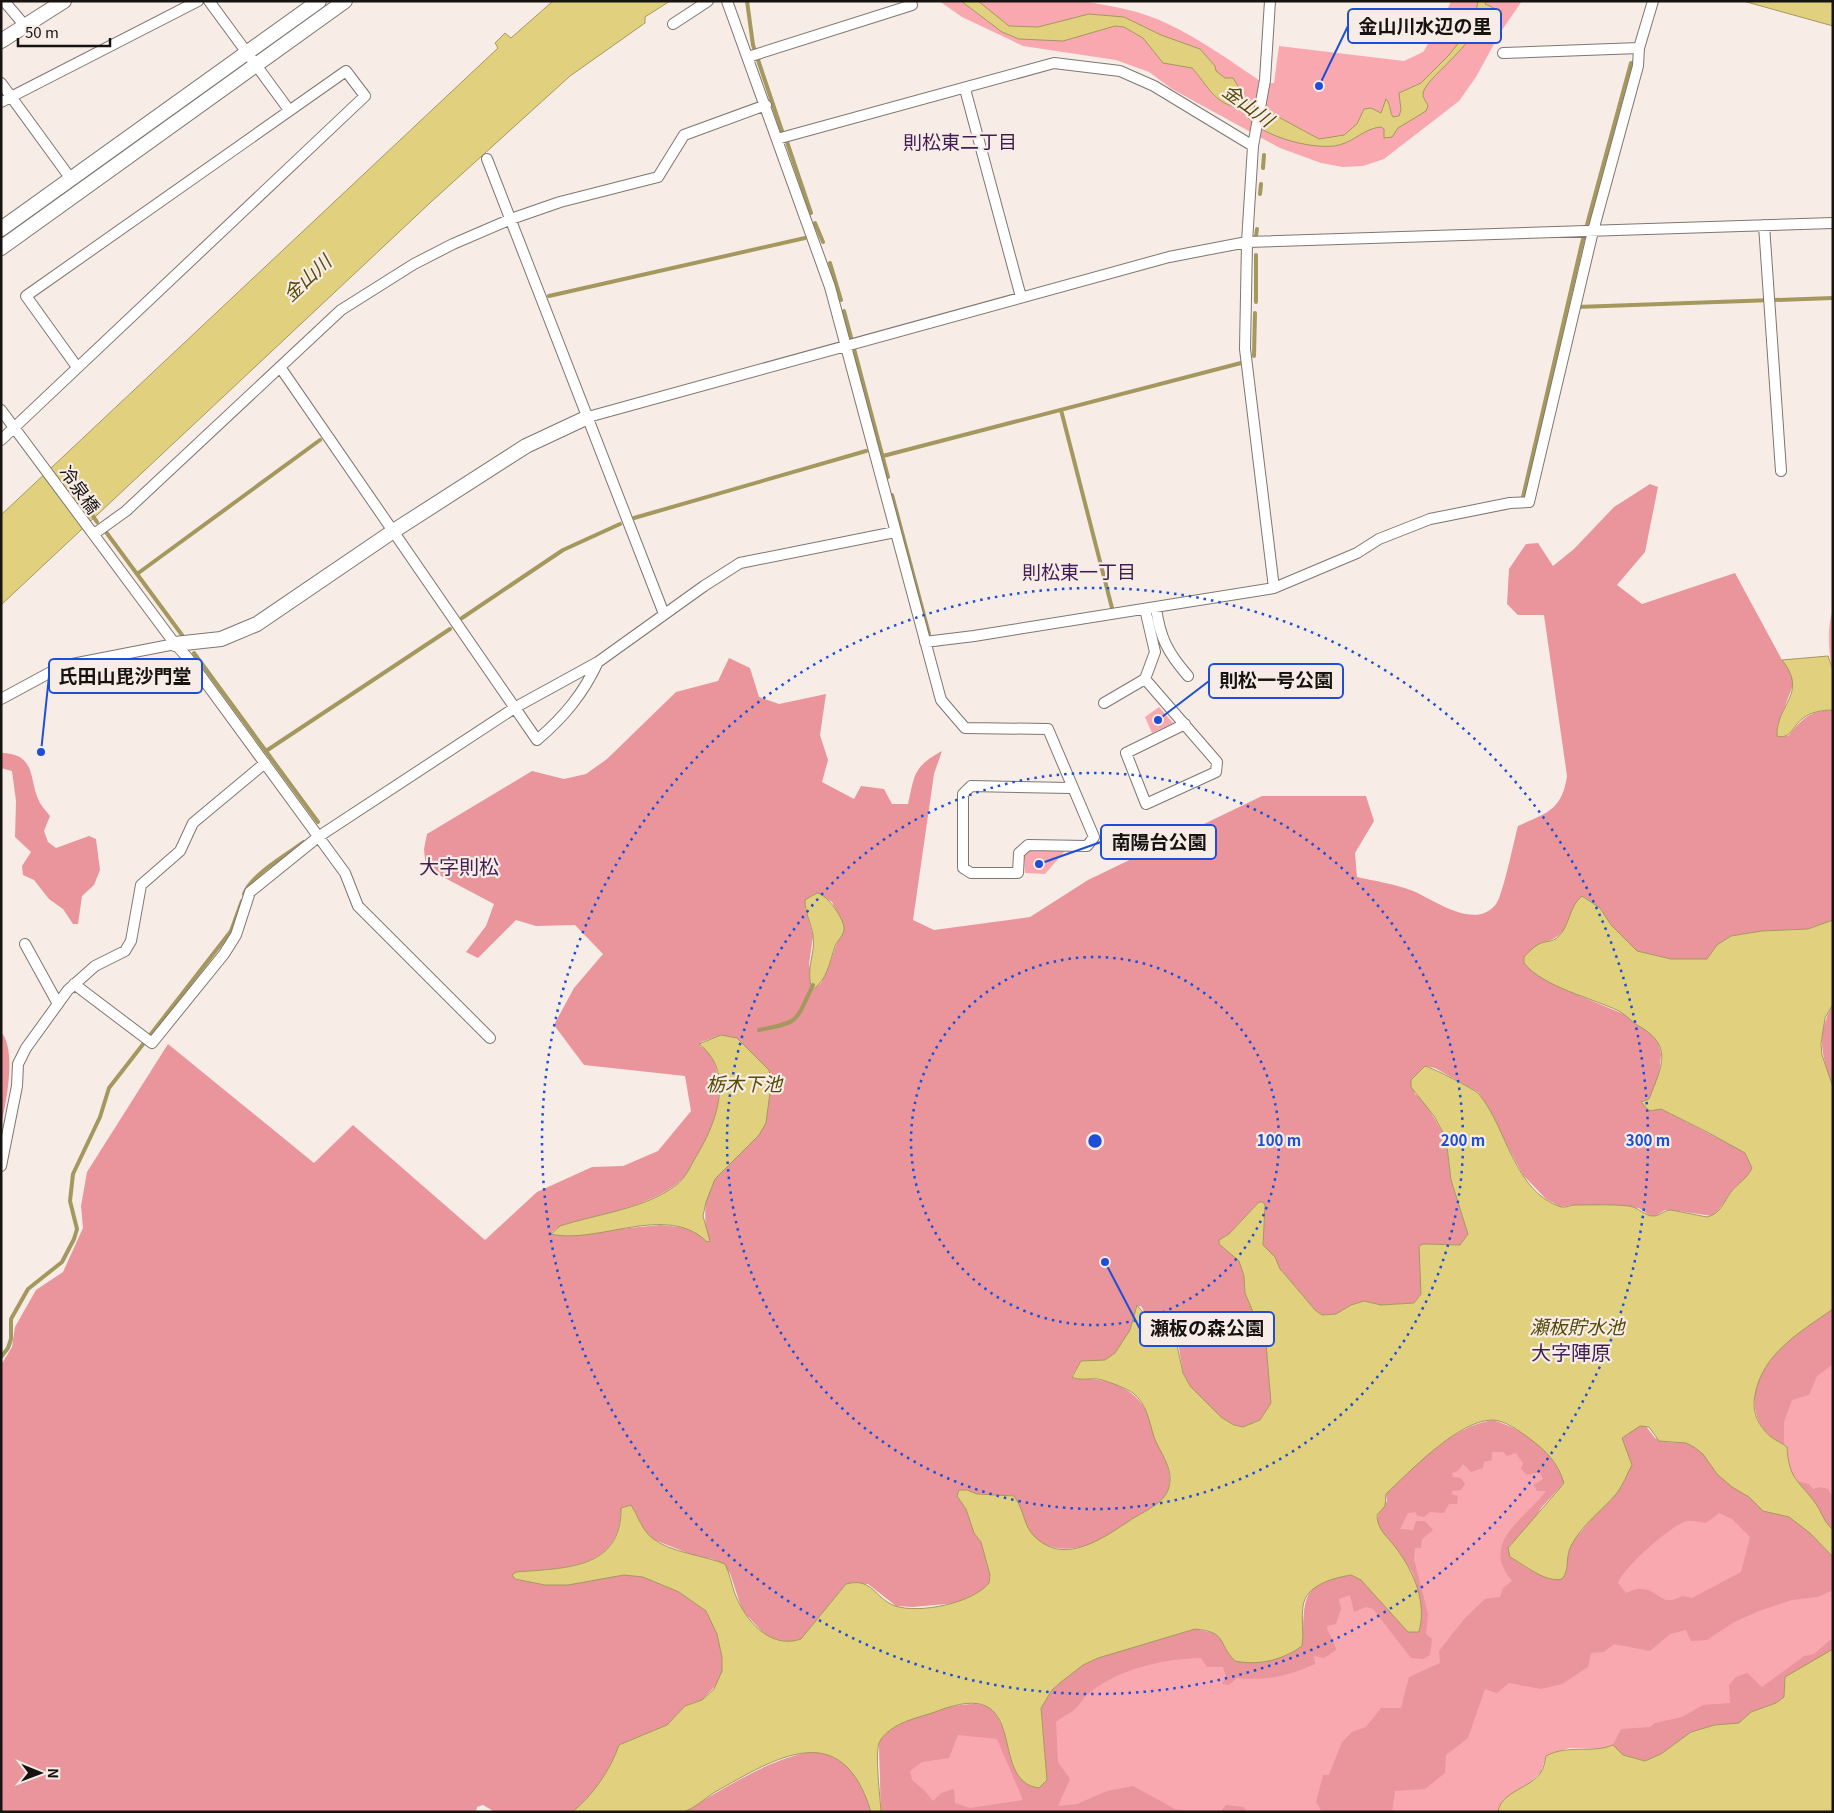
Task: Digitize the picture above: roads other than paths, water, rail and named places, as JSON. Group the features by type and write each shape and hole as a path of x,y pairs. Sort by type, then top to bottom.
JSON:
{"street":[{"path":"4,1 26,27"},
{"path":"1,41 26,27 64,1"},
{"path":"5,99 198,1"},
{"path":"209,1 289,110"},
{"path":"1,229 248,54 319,1"},
{"path":"1,248 345,1"},
{"path":"673,24 708,1"},
{"path":"728,1 830,287 941,700 965,728 1048,729 1071,788 1094,837 1087,846 1028,845 1019,853 1018,873 971,873 963,868 963,794 971,786 1071,788"},
{"path":"1270,1 1264,86 1253,146 1247,242 1245,349 1274,588"},
{"path":"925,642 1274,588 1357,553 1379,540 1430,519 1510,503 1529,502 1593,231 1638,66 1639,48 1653,1"},
{"path":"748,57 912,5"},
{"path":"1503,53 1639,48"},
{"path":"778,139 1054,63 1120,72 1154,86 1253,146"},
{"path":"1,440 365,96 346,71 26,296 77,367"},
{"path":"1,83 5,99 71,179"},
{"path":"965,88 1021,297"},
{"path":"92,531 126,511 341,310 414,264 511,219 560,202 658,177 684,135 766,105"},
{"path":"487,159 664,614"},
{"path":"1,699 62,666 175,644 221,639 258,624 392,532 526,446 588,417 1170,257 1247,242 1833,223"},
{"path":"1764,225 1782,472"},
{"path":"280,368 537,740 568,712 589,681 598,662"},
{"name":"冷泉橋","path":"1,410 46,468 345,873 358,906 490,1038"},
{"path":"74,984 148,1040 224,954 236,935 250,892 318,837 516,707 598,662 664,614 740,563 895,532"},
{"path":"1150,608 1170,655 1188,676"},
{"path":"1104,703 1145,679 1155,652 1150,608"},
{"path":"1145,679 1185,724 1217,762 1216,772 1146,804 1126,753 1185,724"},
{"path":"1,1166 17,1086 18,1064 26,1048 74,984 95,966 125,951 131,941 141,885 180,851 193,824 265,764"},
{"path":"25,944 58,1004"}],"water":[{"name":"金山川","path":"553,1 670,1 645,17 645,23 570,76 431,202 1,605 1,515 498,48 495,43 505,33 511,38"},
{"name":"金山川","path":"961,1 978,1 1009,26 1038,27 1089,14 1124,17 1161,35 1200,49 1215,66 1216,71 1225,78 1233,78 1249,104 1271,113 1319,139 1344,135 1357,124 1364,109 1371,108 1381,113 1386,99 1393,117 1399,116 1401,110 1399,93 1421,83 1449,55 1474,23 1478,1 1486,1 1485,4 1494,8 1492,14 1482,11 1479,23 1472,36 1425,88 1423,96 1428,106 1426,111 1398,128 1392,137 1384,138 1384,129 1381,127 1370,130 1339,145 1317,146 1278,137 1256,126 1240,107 1224,103 1212,93 1192,68 1163,63 1143,38 1124,27 1115,26 1063,41 1019,39 1002,32"},
{"path":"1743,1 1833,1 1833,26"},
{"path":"1828,656 1833,670 1833,710 1812,713 1799,722 1785,736 1777,736 1781,715 1792,691 1789,672 1782,660"},
{"path":"817,893 821,894 834,908 841,919 844,931 835,946 825,976 812,990 810,967 814,942 805,900"},
{"name":"瀬板貯水池","path":"1582,896 1600,908 1611,925 1637,951 1671,959 1707,959 1717,945 1731,936 1762,931 1808,929 1833,920 1833,1004 1825,1018 1821,1044 1822,1055 1833,1087 1833,1309 1784,1345 1774,1356 1759,1380 1754,1405 1755,1414 1762,1427 1770,1436 1787,1447 1792,1473 1833,1530 1833,1557 1810,1533 1789,1517 1763,1511 1749,1497 1732,1487 1717,1474 1703,1454 1694,1447 1686,1443 1659,1441 1649,1427 1640,1426 1622,1438 1632,1465 1623,1483 1617,1493 1586,1524 1576,1538 1569,1550 1567,1568 1562,1579 1556,1580 1542,1576 1510,1557 1508,1548 1564,1483 1561,1475 1555,1463 1546,1453 1516,1429 1497,1420 1479,1422 1465,1428 1450,1438 1421,1461 1386,1494 1385,1506 1377,1515 1381,1529 1402,1557 1417,1588 1421,1610 1419,1632 1408,1632 1361,1580 1351,1575 1321,1584 1309,1593 1303,1606 1302,1646 1287,1655 1270,1661 1252,1663 1235,1661 1229,1655 1221,1639 1213,1633 1195,1629 1098,1658 1083,1665 1061,1682 1052,1690 1041,1708 1047,1780 1039,1788 1023,1781 1014,1768 998,1717 986,1706 966,1703 905,1722 886,1733 882,1738 879,1743 877,1757 881,1812 871,1812 859,1782 843,1763 825,1754 805,1753 784,1758 761,1767 682,1812 572,1812 587,1799 600,1782 619,1745 667,1725 685,1706 702,1700 714,1689 722,1671 722,1657 717,1634 706,1611 679,1592 643,1577 624,1575 568,1585 545,1585 515,1579 512,1575 516,1572 571,1566 587,1562 601,1554 612,1544 619,1528 621,1508 631,1505 645,1531 652,1538 668,1547 725,1564 739,1604 752,1623 769,1636 779,1640 790,1641 801,1639 846,1584 862,1583 895,1606 918,1609 932,1608 959,1601 981,1590 989,1583 990,1575 981,1542 974,1533 966,1509 957,1496 959,1490 967,1490 977,1494 1014,1496 1032,1534 1046,1545 1056,1549 1079,1548 1101,1539 1158,1503 1167,1493 1169,1487 1170,1473 1166,1461 1138,1397 1126,1389 1106,1381 1072,1377 1081,1361 1105,1360 1115,1353 1130,1330 1137,1305 1148,1319 1163,1326 1175,1336 1183,1373 1190,1386 1222,1418 1234,1425 1243,1427 1260,1420 1271,1403 1266,1343 1245,1293 1244,1276 1239,1261 1219,1244 1219,1240 1229,1234 1259,1202 1263,1202 1265,1205 1263,1245 1275,1257 1280,1269 1315,1310 1322,1315 1336,1314 1351,1305 1364,1301 1381,1305 1414,1303 1421,1294 1419,1246 1423,1244 1460,1245 1468,1234 1451,1180 1446,1138 1434,1116 1411,1087 1411,1080 1425,1066 1479,1094 1489,1108 1522,1174 1532,1188 1545,1199 1561,1207 1575,1205 1629,1206 1653,1216 1671,1210 1707,1217 1716,1213 1752,1168 1745,1153 1661,1109 1649,1111 1641,1102 1649,1099 1661,1066 1662,1057 1656,1040 1619,1011 1543,979 1524,963 1524,957 1535,947 1558,937 1565,927 1574,905"},
{"name":"栃木下池","path":"721,1035 737,1038 769,1070 771,1085 766,1123 759,1135 715,1179 706,1202 703,1216 710,1241 707,1242 691,1231 672,1225 632,1227 570,1236 551,1234 560,1226 635,1206 663,1194 683,1179 711,1128 719,1097 717,1068 710,1055 699,1044"},
{"path":"1833,1649 1833,1812 1498,1812 1504,1799 1536,1778 1543,1769 1546,1756 1554,1752 1605,1748 1613,1745 1623,1755 1645,1761 1661,1754 1691,1732 1715,1725 1739,1723 1751,1712 1776,1703 1784,1697 1785,1677"}],"waterway":[{"path":"747,1 753,45 783,134"},
{"path":"1523,497 1582,243 1631,63"},
{"path":"787,142 811,213"},
{"path":"1263,168 1264,155"},
{"path":"1260,194 1261,184"},
{"path":"815,223 823,242"},
{"path":"1256,236 1257,229"},
{"path":"549,296 805,238"},
{"path":"1256,255 1256,302"},
{"path":"830,263 841,300"},
{"path":"1577,307 1833,298"},
{"path":"844,311 888,477"},
{"path":"1254,356 1255,313"},
{"path":"883,456 1241,363"},
{"path":"1061,410 1112,608"},
{"path":"137,574 320,440"},
{"path":"634,518 866,451"},
{"path":"892,495 929,634"},
{"path":"91,513 97,522"},
{"path":"462,618 563,550 620,524"},
{"path":"106,532 182,635"},
{"path":"266,751 450,629"},
{"path":"194,653 318,822"},
{"path":"244,894 262,872 304,842"},
{"path":"1,1357 8,1348 11,1339 11,1319 28,1289 62,1262 74,1239 77,1229 70,1201 73,1174 100,1117 109,1088 231,931 242,901"},
{"path":"759,1030 783,1025 795,1018 803,1007 813,985"}],"place":[{"name":"金山川水辺の里","path":"1319,86"},
{"name":"則松一号公園","path":"1158,720"},
{"name":"氏田山毘沙門堂","path":"41,752"},
{"name":"南陽台公園","path":"1039,864"},
{"name":"瀬板の森公園","path":"1105,1262"}],"district":[{"name":"則松東二丁目","path":"960,140"},
{"name":"則松東一丁目","path":"1079,570"},
{"name":"大字則松","path":"459,865"},
{"name":"大字陣原","path":"1571,1351"}]}
